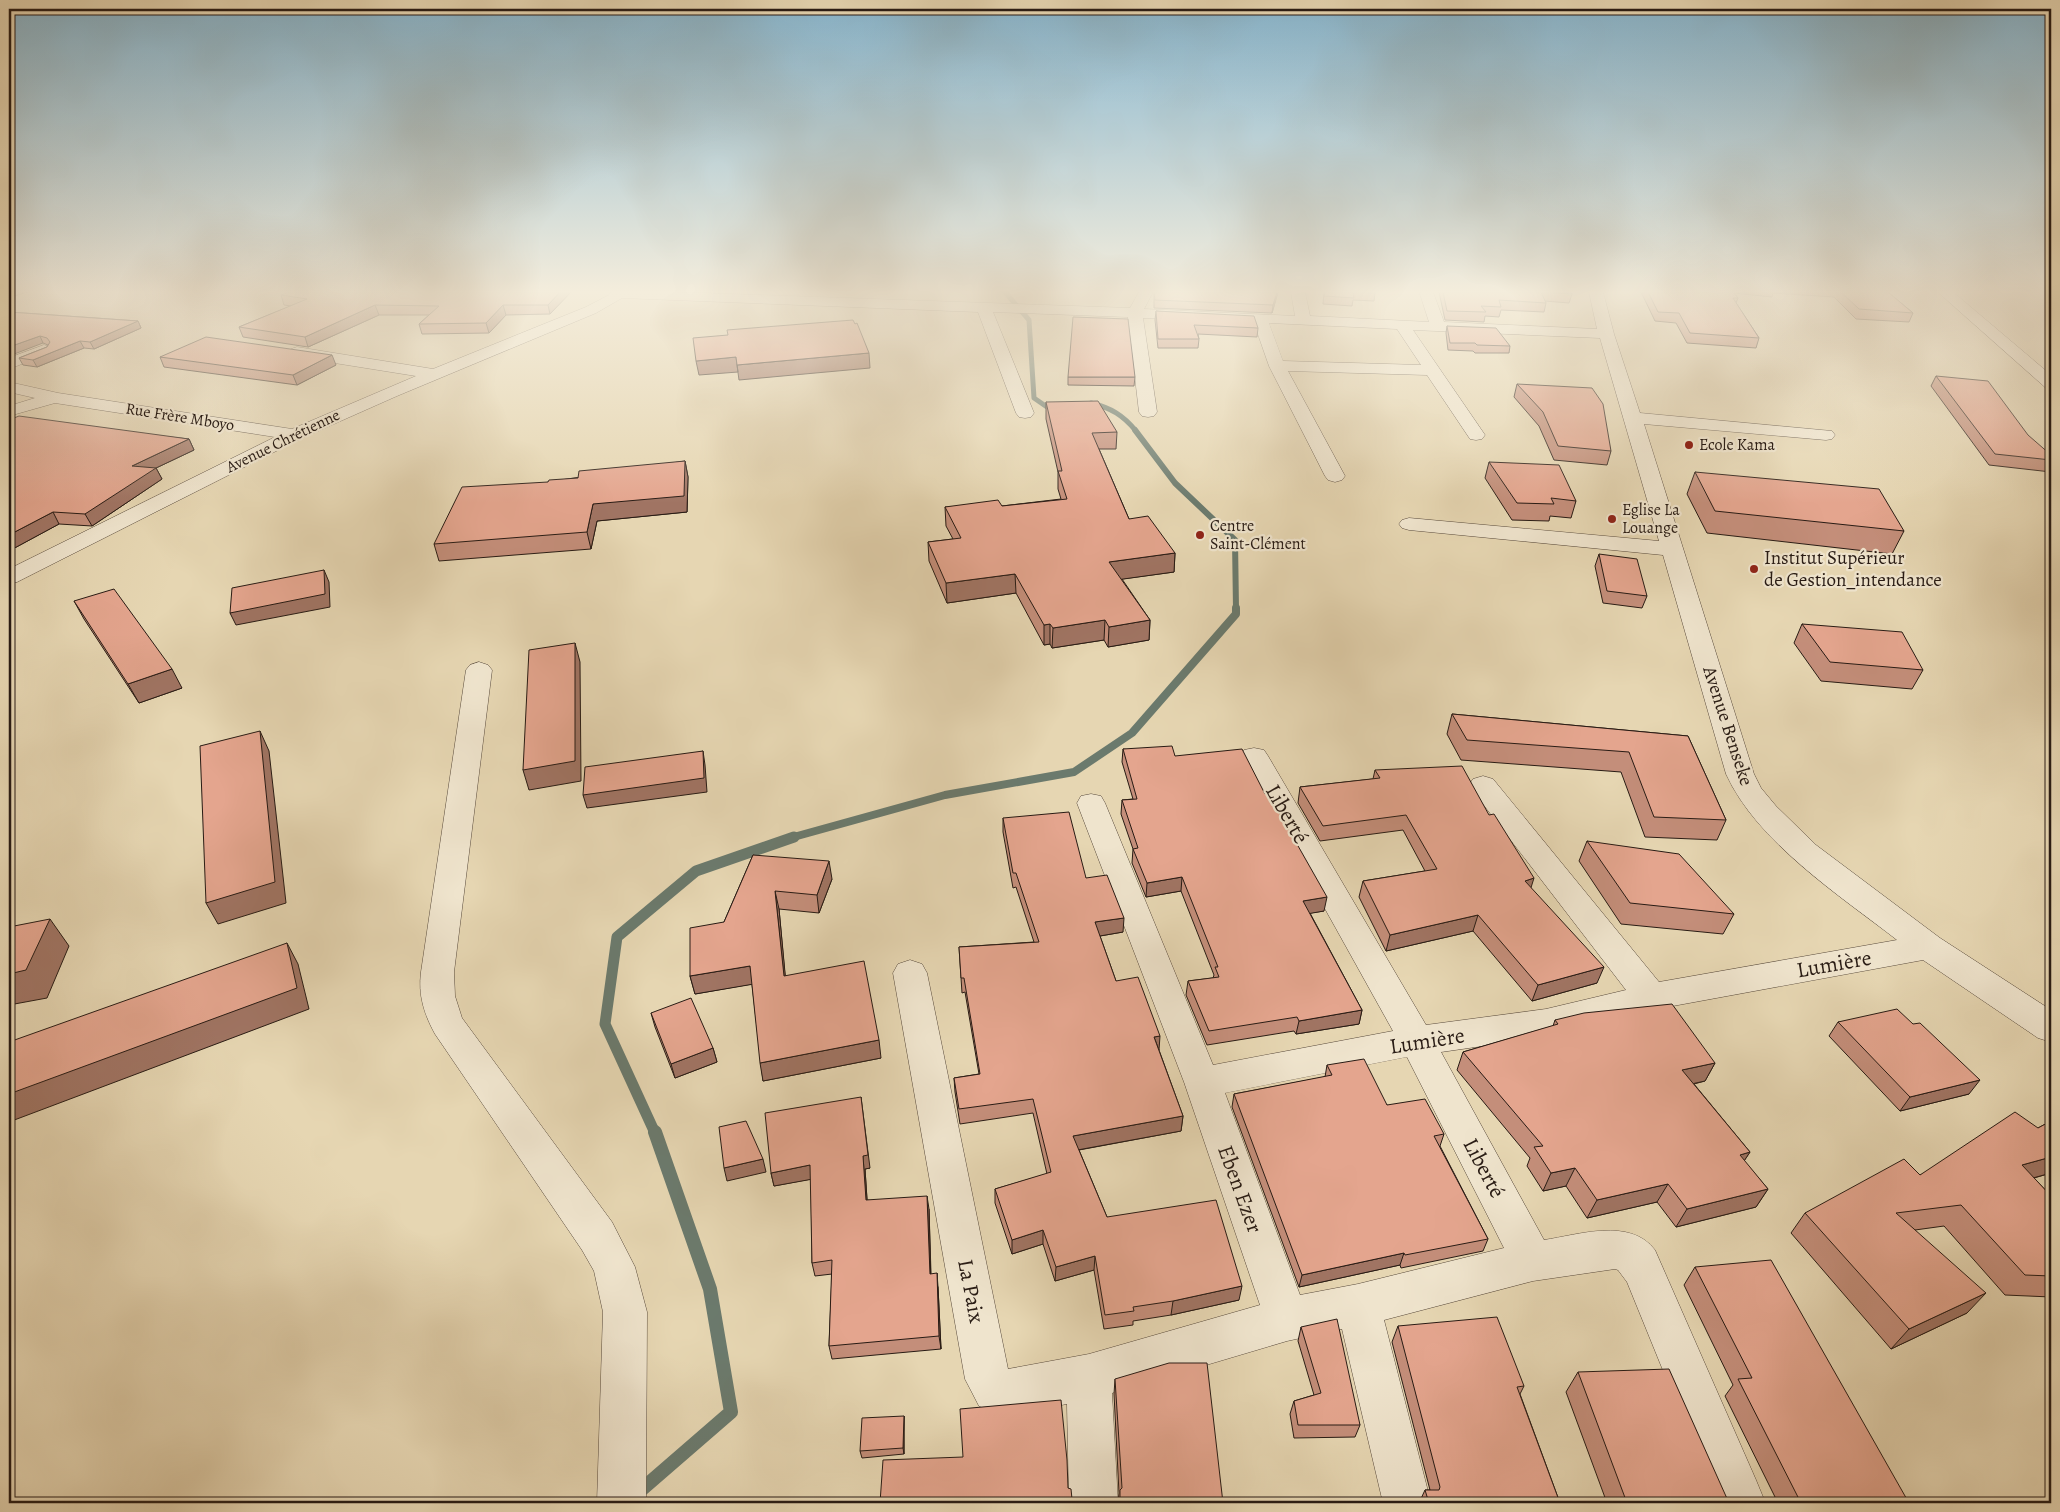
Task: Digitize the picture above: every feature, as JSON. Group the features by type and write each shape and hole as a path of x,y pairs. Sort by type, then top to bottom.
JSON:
{"street":[{"path":"360,363 434,374"},
{"name":"Avenue Chrétienne","path":"9,577 294,435 462,363"},
{"path":"1007,363 1026,414"},
{"path":"1142,363 1148,412"},
{"path":"1276,363 1335,476"},
{"path":"1427,363 1476,435"},
{"name":"Avenue Benseke","path":"1615,363 1740,774 1748,791 1766,813 1805,852 1928,947 2051,1028"},
{"path":"2026,363 2051,384"},
{"path":"1277,366 1432,370"},
{"path":"9,370 14,374 9,377"},
{"path":"9,387 54,398"},
{"name":"Rue Frère Mboyo","path":"9,411 54,398 294,435"},
{"path":"1633,418 1826,435"},
{"path":"1409,524 1672,549"},
{"path":"479,670 442,951 436,982 438,1003 447,1024 597,1236 614,1267 625,1312 625,1430 622,1503"},
{"name":"Liberté","path":"1254,756 1417,1041 1533,1261"},
{"path":"1483,785 1651,997"},
{"name":"Eben Ezer","path":"1091,803 1202,1082 1287,1319"},
{"name":"Lumière","path":"1202,1082 1417,1041 1546,1023 1651,997 1928,947"},
{"name":"La Paix","path":"910,973 988,1379 995,1390 1008,1392 1089,1377 1287,1319"},
{"path":"1287,1319 1358,1305 1533,1261 1620,1249 1629,1251 1637,1258 1644,1270 1739,1497"},
{"path":"1358,1305 1407,1503"},
{"path":"1089,1377 1093,1503"}],"building":[{"path":"201,363 317,363 293,375"},
{"path":"737,363 764,363 737,365"},
{"path":"1069,363 1133,363 1135,377 1068,377"},
{"path":"1936,376 1988,381 2028,435 2051,455 2051,460 1995,454"},
{"path":"1517,384 1592,388 1603,404 1611,451 1558,446 1543,412"},
{"path":"1098,401 1117,432 1092,433 1129,519 1148,516 1175,553 1109,562 1150,620 1109,627 1105,620 1053,628 1050,624 1044,625 1015,574 946,583 928,542 961,538 945,507 998,500 1002,506 1067,499 1058,471 1062,471 1046,402"},
{"path":"19,416 189,439 132,466 156,468 85,514 53,512 9,535 9,503 12,501 9,501 9,420"},
{"path":"685,461 684,496 593,504 587,532 434,544 462,487 548,482 549,480 578,478 579,471"},
{"path":"1489,462 1559,465 1576,501 1551,498 1554,504 1517,503"},
{"path":"1695,472 1879,489 1904,531 1715,511"},
{"path":"1599,554 1637,559 1647,596 1607,591"},
{"path":"324,570 325,594 230,613 232,588"},
{"path":"114,589 172,669 128,684 74,601"},
{"path":"1802,624 1902,632 1923,670 1830,662"},
{"path":"575,643 575,761 523,770 529,650"},
{"path":"1452,714 1688,736 1726,820 1654,817 1629,752 1467,740"},
{"path":"260,731 275,882 206,903 200,746"},
{"path":"1172,746 1175,756 1242,749 1265,794 1268,793 1327,897 1303,901 1362,1010 1299,1021 1297,1017 1209,1031 1188,981 1219,977 1215,967 1218,967 1182,877 1147,883 1133,849 1138,848 1122,800 1137,799 1123,749"},
{"path":"703,751 704,778 583,795 585,767"},
{"path":"1462,766 1489,815 1494,814 1534,878 1525,881 1604,967 1538,985 1478,915 1390,935 1363,881 1437,869 1406,815 1323,826 1300,787 1380,778 1375,770"},
{"path":"1069,812 1086,878 1107,875 1124,918 1095,922 1116,981 1138,977 1160,1036 1154,1037 1183,1116 1073,1136 1107,1217 1216,1200 1242,1286 1173,1301 1133,1307 1134,1311 1105,1315 1095,1256 1056,1267 1043,1230 1012,1240 995,1189 1051,1172 1033,1099 959,1109 954,1078 980,1074 964,978 961,978 959,947 1039,942 1016,873 1013,873 1003,818"},
{"path":"1587,841 1679,854 1734,914 1630,903"},
{"path":"753,855 829,861 817,895 775,891 784,976 864,961 879,1040 760,1063 750,966 690,976 690,928 724,922"},
{"path":"50,919 26,970 9,974 9,927"},
{"path":"287,943 297,988 9,1094 9,1042"},
{"path":"691,998 713,1048 671,1064 651,1013"},
{"path":"1672,1004 1715,1063 1682,1070 1750,1152 1740,1155 1768,1189 1687,1209 1668,1184 1597,1200 1575,1168 1551,1173 1534,1147 1543,1146 1463,1052 1558,1024 1555,1020 1584,1013"},
{"path":"1897,1009 1913,1024 1920,1023 1980,1080 1910,1097 1838,1022"},
{"path":"1364,1059 1387,1105 1425,1099 1444,1134 1434,1136 1488,1239 1405,1255 1404,1253 1302,1275 1234,1094 1332,1075 1327,1065"},
{"path":"861,1097 868,1155 863,1156 866,1200 927,1196 930,1274 937,1273 939,1336 829,1346 832,1260 812,1263 810,1165 771,1173 765,1113"},
{"path":"2015,1112 2038,1128 2051,1121 2051,1157 2022,1165 2051,1196 2051,1276 2025,1275 1961,1205 1896,1213 1986,1293 1909,1329 1805,1213 1904,1159 1920,1175"},
{"path":"746,1121 763,1159 724,1168 719,1127"},
{"path":"1771,1260 1909,1503 1801,1503 1738,1379 1752,1378 1695,1267"},
{"path":"1497,1317 1524,1386 1517,1387 1560,1503 1429,1503 1425,1490 1439,1490 1440,1487 1398,1326"},
{"path":"1337,1319 1360,1425 1298,1425 1294,1401 1321,1393 1301,1327"},
{"path":"1169,1363 1207,1363 1223,1503 1141,1503 1141,1500 1120,1500 1120,1490 1122,1488 1115,1379"},
{"path":"1669,1369 1729,1503 1627,1503 1578,1372"},
{"path":"1061,1400 1068,1488 1071,1489 1072,1499 1066,1499 1066,1503 880,1503 883,1460 963,1457 960,1409"},
{"path":"904,1416 903,1448 860,1451 862,1418"}],"waterway":[{"path":"1032,363 1034,398 1047,407 1056,407"},
{"path":"1091,403 1116,413 1135,430"},
{"path":"1135,430 1175,483 1235,540 1236,609"},
{"path":"790,838 945,795 1074,772 1132,733 1236,614 1236,609"},
{"path":"655,1133 605,1024 617,937 696,871 794,837"},
{"path":"626,1503 731,1412 710,1289 655,1132"}],"place":[{"name":"Ecole Kama","path":"1689,445"},
{"name":"Eglise La Louange","path":"1612,519"},
{"name":"Centre Saint-Clément","path":"1200,535"},
{"name":"Institut Supérieur de Gestion_intendance","path":"1754,569"}]}
